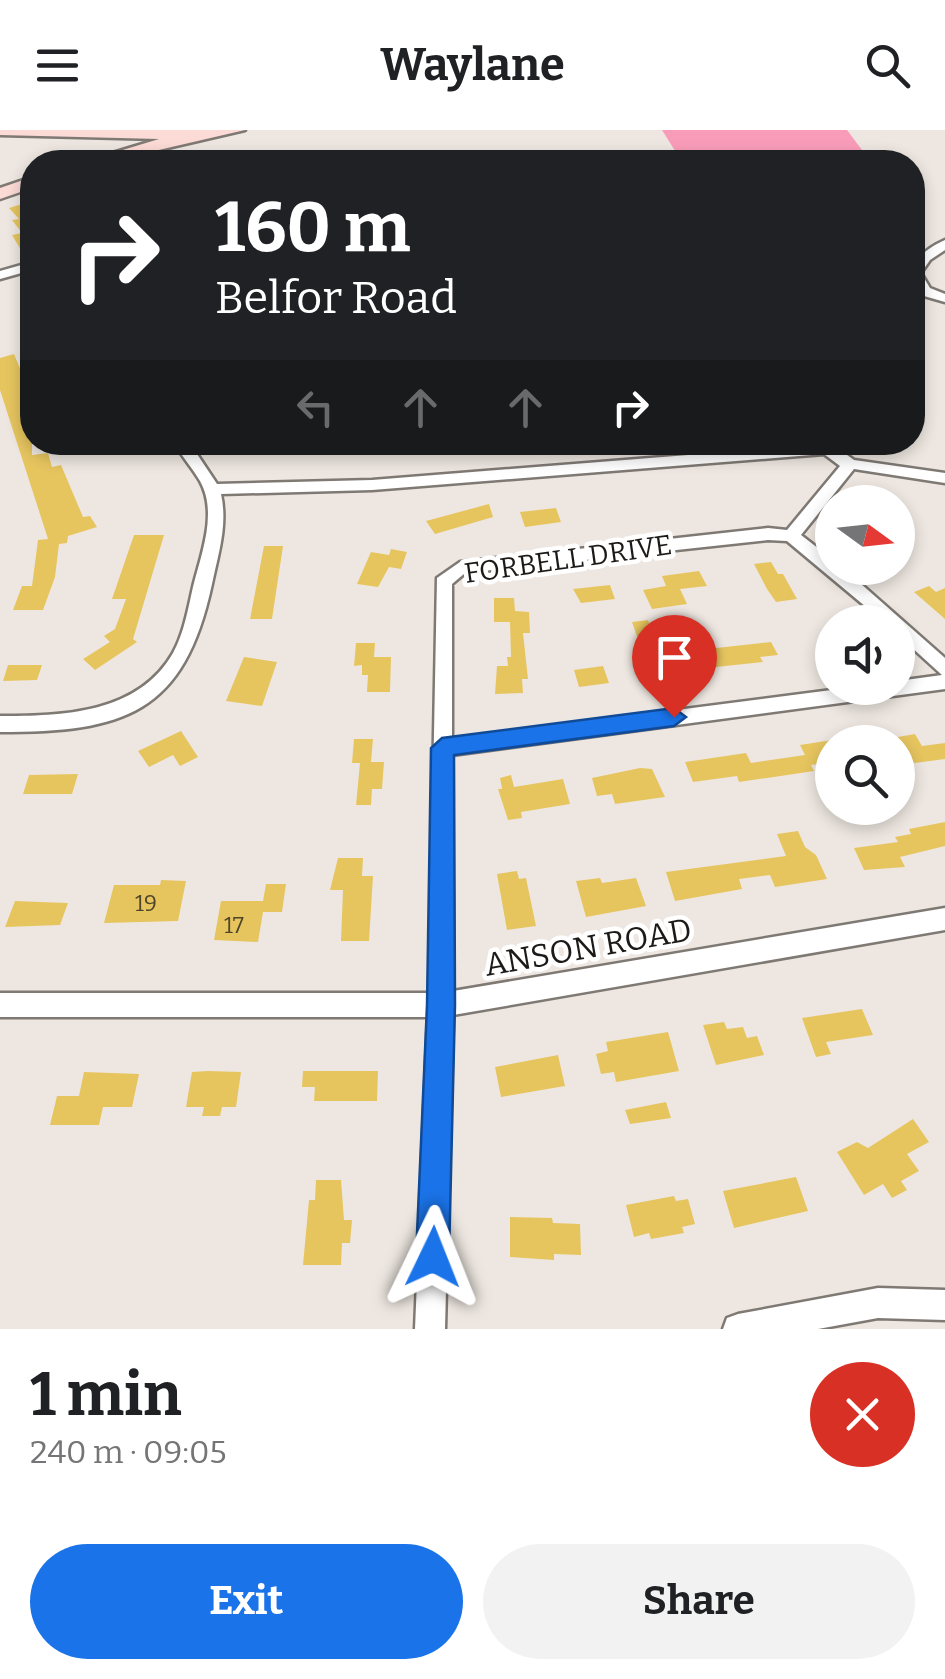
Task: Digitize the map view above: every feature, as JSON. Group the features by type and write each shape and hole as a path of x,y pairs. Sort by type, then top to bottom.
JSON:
{"street":[{"path":"0,130 135,141 238,130"},
{"path":"116,150 135,141"},
{"path":"0,724 80,720 122,707 146,695 167,677 182,653 198,607 214,535 213,489 190,455"},
{"path":"213,489 372,484 715,455"},
{"path":"836,455 850,464 945,478"},
{"path":"815,554 791,536 850,464"},
{"name":"FORBELL DRIVE","path":"430,1329 441,1005 442,582 460,568 768,534 791,536"},
{"path":"853,585 875,605"},
{"path":"915,642 945,670"},
{"path":"442,748 945,682"},
{"name":"ANSON ROAD","path":"0,1005 441,1005 945,919"},
{"path":"738,1329 878,1304 945,1305"}],"shaded area":[{"path":"662,130 847,130 862,150 674,150"}],"building":[{"path":"20,205 20,230 12,220 19,219 9,208"},
{"path":"14,354 20,369 20,452 0,390 0,358"},
{"path":"21,455 49,455 52,467 61,465 83,517 90,516 97,527 68,536 67,543 59,544 55,577 43,610 13,610 22,586 32,586 38,540 48,539"},
{"path":"489,504 493,517 435,534 426,521"},
{"path":"556,508 561,522 525,527 520,512"},
{"path":"134,535 164,535 133,639 137,642 95,670 83,659 110,642 104,636 115,629 126,599 112,599"},
{"path":"264,546 283,546 272,619 250,619"},
{"path":"391,549 407,552 401,569 389,567 378,587 357,584 371,552 389,555"},
{"path":"771,562 797,599 776,602 754,564"},
{"path":"699,571 707,586 680,589 687,604 652,609 643,590 666,586 662,576"},
{"path":"610,585 615,599 581,603 573,589"},
{"path":"929,586 936,592 945,588 945,619 914,592"},
{"path":"494,598 514,598 515,611 529,612 530,633 523,633 528,679 522,679 523,693 495,694 497,666 508,666 507,657 511,657 510,622 494,622"},
{"path":"648,620 662,654 771,642 778,655 760,657 763,662 650,674 632,622"},
{"path":"356,643 375,643 374,657 391,657 390,692 367,692 368,675 362,675 362,665 354,666"},
{"path":"244,657 277,662 262,706 226,701"},
{"path":"8,665 42,665 37,680 3,681"},
{"path":"603,666 609,683 579,687 574,670"},
{"path":"181,731 198,757 180,766 173,755 149,767 138,751"},
{"path":"915,734 922,746 945,743 945,759 915,763"},
{"path":"354,739 373,739 371,762 384,762 382,789 372,789 371,805 356,805 360,763 352,763"},
{"path":"815,743 815,764 811,765 814,771 739,782 737,776 693,782 685,762 746,753 751,763 805,755 800,745"},
{"path":"652,769 665,797 615,804 612,794 597,796 592,778"},
{"path":"78,774 72,794 23,794 29,775"},
{"path":"511,775 514,787 563,779 570,804 521,812 522,818 508,820 498,789 502,789 500,778"},
{"path":"945,822 945,846 900,857 905,867 864,870 854,848 898,842 895,837 911,834 909,829"},
{"path":"798,831 827,879 775,887 770,875 739,879 742,889 675,901 666,872 786,856 777,834"},
{"path":"338,858 363,858 362,876 373,876 369,941 341,941 343,890 330,890"},
{"path":"517,871 519,879 526,878 536,926 507,930 497,874"},
{"path":"600,878 602,883 636,878 646,906 586,917 576,881"},
{"path":"161,880 186,881 178,921 104,923 114,885 160,885"},
{"path":"266,884 286,884 282,912 263,912 258,942 214,940 221,901 263,901"},
{"path":"15,901 68,903 60,925 5,927"},
{"path":"862,1009 873,1035 826,1042 831,1054 816,1057 802,1018"},
{"path":"724,1022 727,1029 743,1027 747,1038 757,1036 764,1055 716,1065 703,1025"},
{"path":"668,1032 679,1071 616,1082 614,1072 601,1074 596,1054 608,1051 606,1042"},
{"path":"558,1055 565,1086 501,1097 495,1067"},
{"path":"303,1071 378,1071 377,1101 314,1101 315,1087 302,1087"},
{"path":"84,1072 139,1074 132,1107 103,1107 99,1125 50,1125 57,1096 79,1096"},
{"path":"192,1072 241,1072 236,1107 222,1107 220,1116 202,1116 204,1107 186,1107"},
{"path":"666,1102 671,1118 630,1124 625,1110"},
{"path":"913,1119 929,1142 907,1154 919,1171 901,1181 907,1190 892,1198 883,1184 864,1195 837,1152 857,1142 868,1148"},
{"path":"796,1177 808,1211 734,1228 723,1191"},
{"path":"316,1180 341,1180 344,1220 352,1220 350,1243 342,1243 341,1265 303,1265 309,1200 315,1200"},
{"path":"674,1196 676,1201 688,1199 695,1224 682,1227 684,1233 651,1239 649,1233 634,1237 626,1205"},
{"path":"510,1217 552,1218 553,1223 580,1224 581,1255 554,1254 554,1260 510,1257"}],"route":[{"path":"433,1257 441,1005 442,748 674,717"}]}
